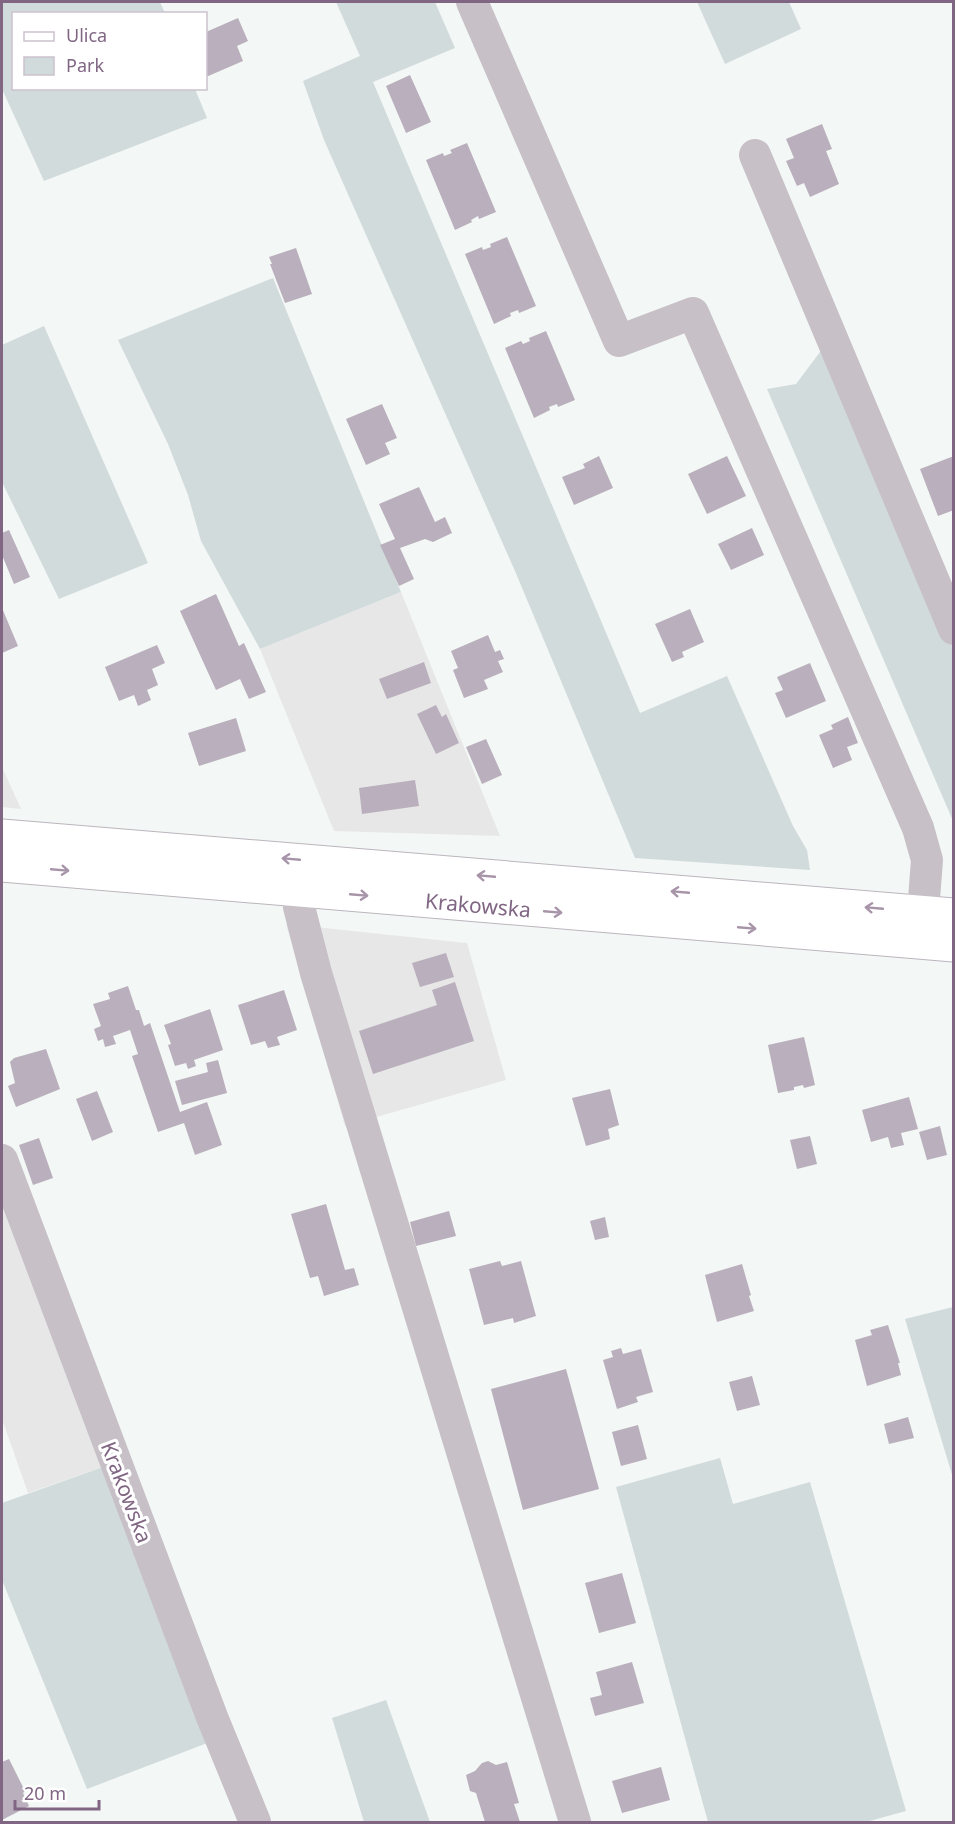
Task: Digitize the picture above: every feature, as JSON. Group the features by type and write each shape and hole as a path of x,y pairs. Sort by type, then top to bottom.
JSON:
{"main road":[{"name":"Krakowska","path":"2,836 938,913"},
{"name":"Krakowska","path":"2,865 954,945"}],"street":[{"path":"472,2 619,341 693,313 918,828 938,913"},
{"path":"755,155 954,629"},
{"path":"298,890 299,907 316,973 575,1822"},
{"name":"Krakowska","path":"2,1160 212,1716 255,1822"}],"shaded area":[{"path":"401,592 500,836 334,831 260,649"},
{"path":"2,767 21,809 2,807"},
{"path":"286,924 467,943 506,1080 345,1126"},
{"path":"2,1195 106,1466 28,1493 2,1419"}],"green space":[{"path":"2,2 160,2 165,12 12,12 12,90 195,90 207,118 44,181 2,89"},
{"path":"336,2 435,2 455,48 373,82 640,713 727,676 793,826 807,850 810,870 635,858 515,571 324,140 303,81 360,56"},
{"path":"697,2 789,2 801,29 725,64"},
{"path":"273,278 401,592 260,649 201,541 188,495 168,444 118,340"},
{"path":"44,326 148,563 59,599 2,482 2,345"},
{"path":"823,348 928,582 953,649 953,821 767,389 796,384"},
{"path":"954,1307 953,1478 905,1319"},
{"path":"720,1458 733,1504 810,1482 906,1811 866,1822 708,1822 616,1487"},
{"path":"106,1466 210,1742 87,1789 2,1580 2,1503"},
{"path":"386,1700 430,1822 364,1822 332,1718"}],"building":[{"path":"238,18 248,41 237,46 243,61 207,77 207,32"},
{"path":"410,75 431,122 406,133 386,86"},
{"path":"822,124 832,149 826,151 839,184 810,197 804,183 797,186 786,161 794,158 786,139"},
{"path":"467,143 496,212 479,219 478,216 471,220 472,222 455,230 426,160 443,153 444,156 452,153 450,150"},
{"path":"507,237 536,306 519,313 518,310 510,313 511,316 494,324 465,254 482,247 483,250 491,247 490,244"},
{"path":"296,248 312,294 285,303 269,257"},
{"path":"546,331 575,400 558,407 557,404 549,407 550,410 534,418 505,348 521,341 523,344 530,341 529,338"},
{"path":"382,404 397,438 385,443 390,454 366,465 346,419"},
{"path":"599,456 613,488 574,505 562,477 585,468 583,464"},
{"path":"727,456 746,496 707,514 688,474"},
{"path":"954,456 954,510 938,516 920,469"},
{"path":"419,487 435,522 445,517 452,533 433,542 425,539 400,548 414,579 399,586 380,545 395,539 379,504"},
{"path":"752,528 764,555 731,570 718,544"},
{"path":"9,530 30,577 14,584 2,555 2,533"},
{"path":"216,594 239,646 244,643 266,692 249,699 240,679 216,690 180,611"},
{"path":"2,608 18,646 2,653"},
{"path":"690,609 704,642 682,652 684,657 672,662 655,624"},
{"path":"488,635 495,652 500,650 504,659 498,661 503,672 484,680 488,689 464,698 453,670 458,668 451,651"},
{"path":"157,645 165,663 152,669 158,685 147,690 151,700 138,706 134,695 119,701 105,667"},
{"path":"424,662 431,683 387,699 379,679"},
{"path":"810,663 826,701 786,718 775,693 783,690 777,677"},
{"path":"436,705 442,717 446,714 459,743 436,754 417,714"},
{"path":"848,717 858,743 847,747 852,760 833,768 819,735 833,729 831,725"},
{"path":"236,718 246,751 199,766 188,733"},
{"path":"486,739 502,775 482,784 466,747"},
{"path":"415,780 419,806 362,814 359,788"},
{"path":"446,953 454,977 420,987 412,963"},
{"path":"455,982 474,1041 373,1074 359,1031 437,1005 432,990"},
{"path":"128,986 144,1026 150,1023 180,1112 207,1102 222,1145 195,1155 184,1123 158,1132 132,1056 138,1054 130,1030 113,1036 116,1044 105,1047 103,1039 98,1041 94,1029 101,1026 93,1004 110,999 108,993"},
{"path":"284,990 297,1030 277,1037 280,1045 268,1048 265,1041 251,1045 238,1005"},
{"path":"210,1009 223,1050 194,1060 196,1066 188,1069 186,1063 175,1066 168,1045 171,1044 164,1025"},
{"path":"804,1037 815,1085 804,1088 803,1085 794,1087 794,1090 778,1093 768,1045"},
{"path":"46,1049 60,1089 16,1107 8,1086 15,1083 10,1062 14,1058"},
{"path":"218,1060 227,1093 182,1105 175,1081 208,1072 206,1063"},
{"path":"610,1089 619,1125 608,1129 610,1139 586,1146 572,1098"},
{"path":"97,1091 113,1132 92,1141 76,1099"},
{"path":"909,1097 918,1129 901,1133 904,1145 891,1148 888,1137 871,1142 862,1110"},
{"path":"940,1126 947,1155 927,1160 919,1132"},
{"path":"810,1136 817,1164 797,1169 790,1140"},
{"path":"39,1138 53,1178 33,1185 19,1145"},
{"path":"326,1204 345,1270 354,1268 359,1285 324,1296 318,1276 310,1278 291,1214"},
{"path":"449,1211 456,1236 416,1246 410,1222"},
{"path":"605,1217 609,1237 595,1240 590,1221"},
{"path":"500,1261 502,1266 521,1261 536,1316 514,1323 513,1318 484,1325 469,1269"},
{"path":"742,1264 754,1311 717,1322 705,1275"},
{"path":"888,1325 900,1363 898,1363 901,1375 867,1386 855,1340 872,1335 870,1330"},
{"path":"621,1348 623,1354 641,1349 653,1392 636,1397 638,1402 617,1409 603,1360 613,1357 611,1351"},
{"path":"566,1369 599,1489 523,1510 491,1389"},
{"path":"752,1376 760,1405 737,1411 729,1382"},
{"path":"908,1417 914,1438 889,1444 884,1424"},
{"path":"638,1425 647,1459 621,1466 612,1432"},
{"path":"622,1573 636,1623 599,1633 585,1583"},
{"path":"632,1662 644,1703 595,1716 590,1698 602,1695 596,1672"},
{"path":"9,1759 25,1791 23,1793 29,1806 2,1820 2,1762"},
{"path":"488,1761 496,1765 507,1762 519,1803 514,1804 520,1822 485,1822 476,1793 470,1791 466,1775"},
{"path":"661,1767 670,1800 622,1813 612,1781"}]}
